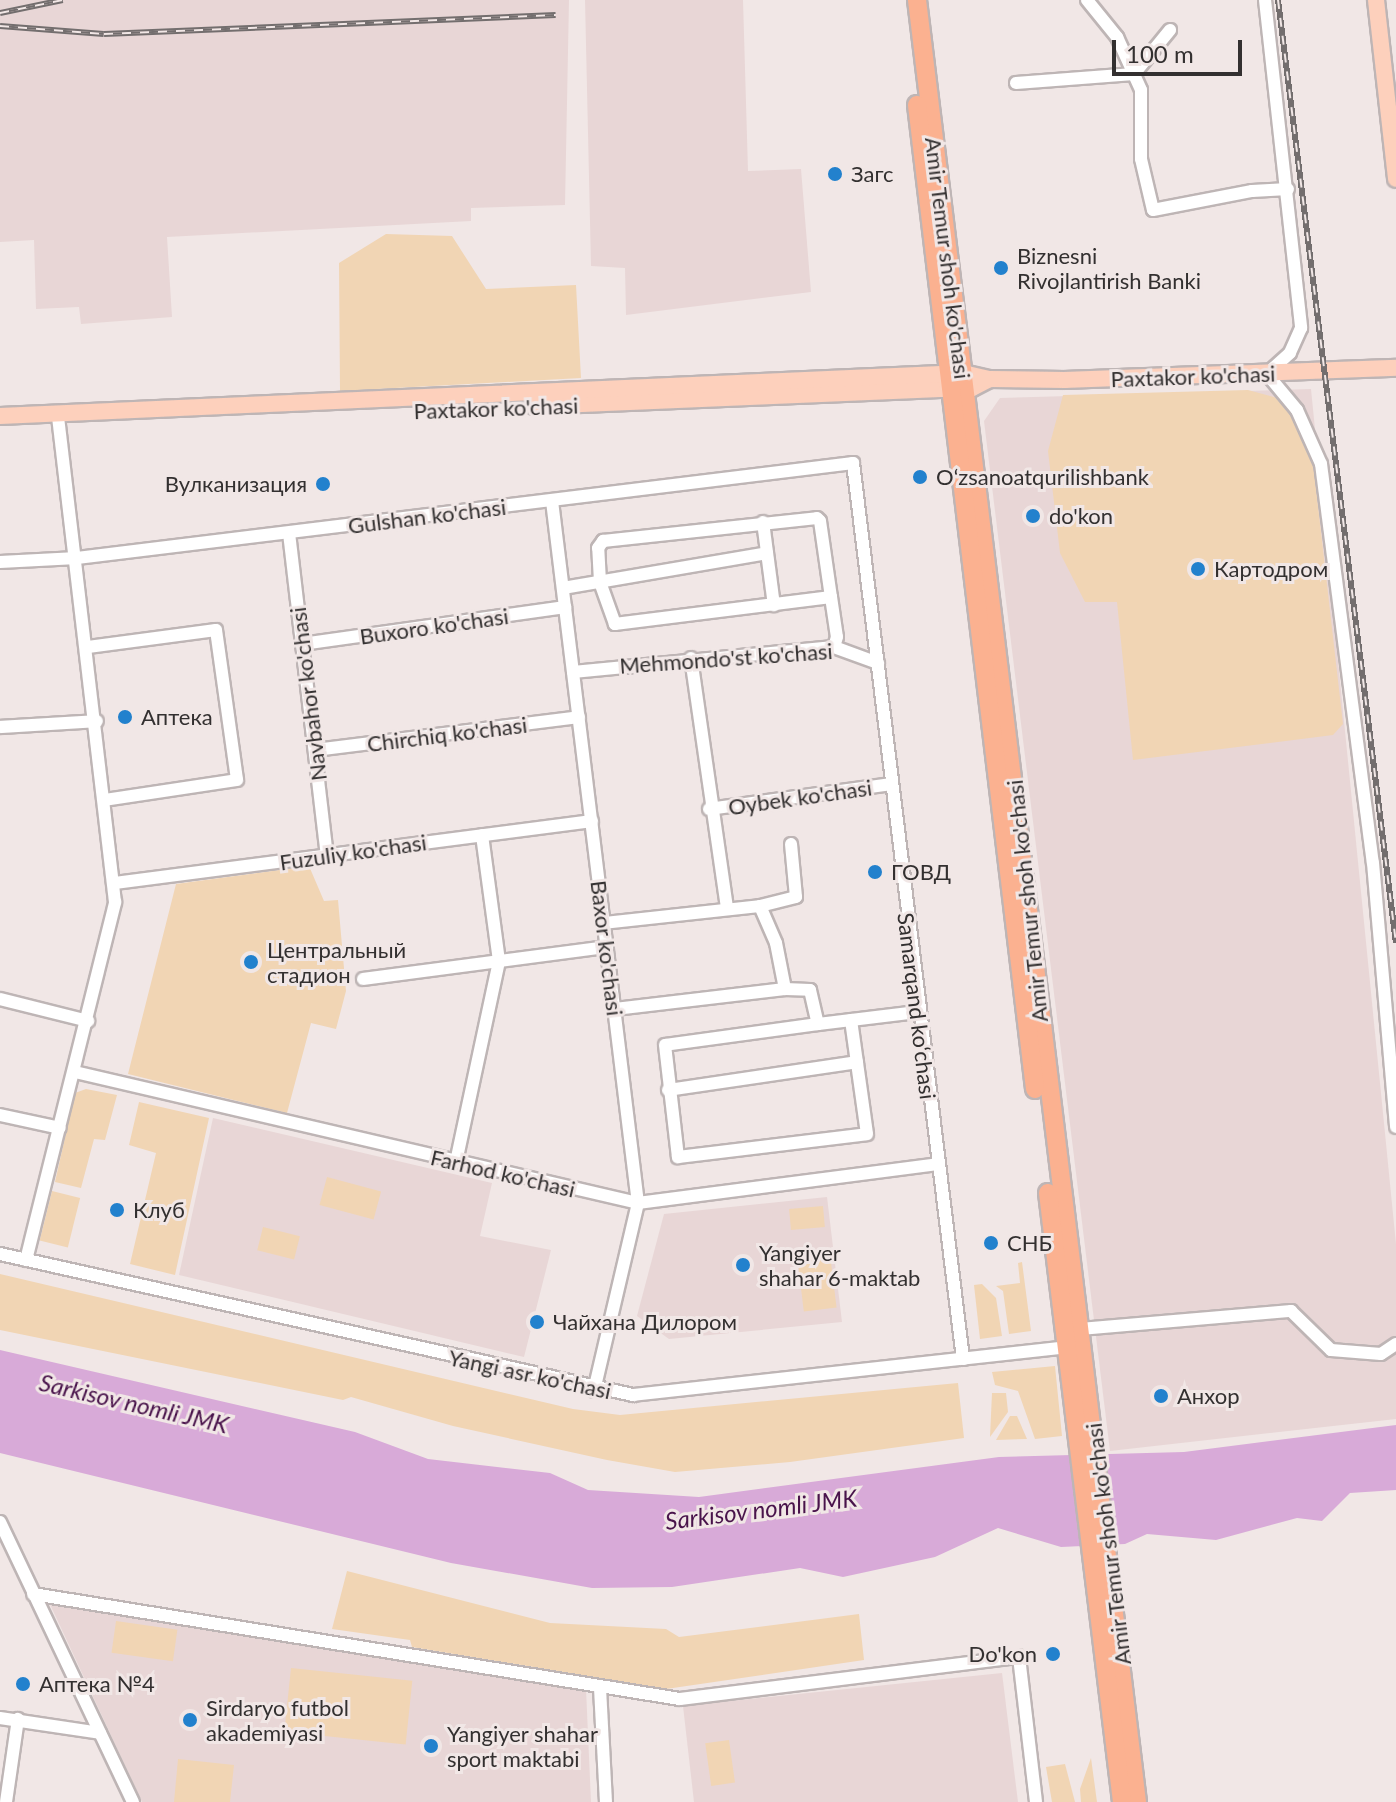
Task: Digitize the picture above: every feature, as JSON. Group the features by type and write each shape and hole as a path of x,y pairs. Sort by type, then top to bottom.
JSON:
{"highway":[{"name":"Amir Temur shoh ko'chasi","path":"905,0 1080,1329 1104,1571 1137,1802"},
{"name":"Amir Temur shoh ko'chasi","path":"917,0 955,381"},
{"name":"Amir Temur shoh ko'chasi","path":"994,690 1069,1347 1087,1421"},
{"name":"Amir Temur shoh ko'chasi","path":"1104,1571 1122,1802"}],"main road":[{"path":"1376,0 1396,179"},
{"name":"Paxtakor ko'chasi","path":"0,425 59,419 990,379 1267,374 1396,368"},
{"name":"Paxtakor ko'chasi","path":"0,416 59,419"}],"street":[{"path":"1087,0 1117,37 1141,90 1141,159 1153,210 1252,191 1288,189"},
{"path":"1265,0 1301,328 1290,353 1267,374 1297,410 1321,464 1373,863 1396,1127"},
{"path":"1016,83 1134,74 1170,30"},
{"path":"26,1260 88,1021 115,883 59,419"},
{"name":"Gulshan ko'chasi","path":"0,562 77,558 853,463"},
{"name":"Samarqand ko‘chasi","path":"853,463 917,1012 963,1359"},
{"name":"Baxor ko'chasi","path":"552,501 638,1203 594,1391"},
{"path":"831,597 615,624 600,582 598,548 603,541 817,518 831,597 834,647"},
{"path":"763,522 774,605"},
{"name":"Navbahor ko'chasi","path":"289,533 327,856"},
{"path":"563,588 767,553"},
{"name":"Buxoro ko'chasi","path":"302,644 565,607"},
{"path":"88,647 216,630 237,780 105,800"},
{"name":"Mehmondo'st ko'chasi","path":"573,672 691,658 834,647 878,663"},
{"path":"691,658 709,809 727,908"},
{"name":"Chirchiq ko'chasi","path":"315,750 579,717"},
{"path":"0,727 97,721"},
{"name":"Oybek ko'chasi","path":"709,809 891,784"},
{"name":"Fuzuliy ko'chasi","path":"115,883 592,821"},
{"path":"456,1162 499,961 482,835"},
{"path":"604,923 760,906 796,897 791,844"},
{"path":"760,906 776,943 785,989"},
{"path":"363,979 607,947"},
{"path":"615,1009 785,989 810,990 818,1024"},
{"path":"0,999 88,1021"},
{"path":"851,1020 867,1134 678,1157 665,1045 673,1041 917,1012"},
{"path":"668,1090 857,1062"},
{"name":"Farhod ko'chasi","path":"75,1072 638,1203 937,1164"},
{"path":"0,1115 60,1128"},
{"name":"Yangi asr ko'chasi","path":"0,1254 594,1391 633,1395 1069,1347"},
{"path":"1080,1329 1291,1311 1331,1350 1381,1354 1396,1344"},
{"path":"0,1522 133,1802"},
{"path":"33,1594 680,1699 1019,1657 1036,1802"},
{"path":"600,1688 606,1802"},
{"path":"0,1718 100,1733"},
{"path":"6,1802 18,1719"}],"shaded area":[{"path":"0,0 569,0 565,205 471,208 471,221 167,237 172,317 81,324 79,307 36,309 34,240 0,242"},
{"path":"585,0 743,0 748,171 801,169 811,292 626,315 625,268 591,266"},
{"path":"386,234 452,236 486,289 576,285 581,378 340,391 339,263"},
{"path":"1311,389 1396,1244 1396,1419 1110,1451 984,421 1000,398"},
{"name":"Картодром","path":"1248,390 1281,399 1312,454 1343,724 1333,735 1133,760 1117,602 1085,602 1060,553 1048,451 1063,395"},
{"name":"Центральный стадион","path":"309,866 324,901 338,900 346,991 336,1029 311,1023 287,1113 128,1074 176,884"},
{"path":"86,1089 117,1095 105,1140 94,1139 81,1188 55,1182 75,1093"},
{"path":"139,1102 209,1118 175,1275 130,1264 156,1153 129,1145"},
{"path":"213,1118 492,1183 480,1236 551,1250 524,1357 179,1275"},
{"path":"327,1177 381,1191 374,1220 319,1205"},
{"path":"52,1191 80,1198 68,1248 40,1240"},
{"name":"Yangiyer shahar 6-maktab","path":"827,1197 842,1322 669,1339 637,1316 664,1214"},
{"path":"823,1206 825,1227 791,1230 789,1209"},
{"path":"263,1227 300,1236 294,1259 257,1250"},
{"path":"830,1254 837,1308 804,1312 797,1258"},
{"path":"1022,1262 1031,1331 1009,1334 1003,1291 996,1286 1020,1283 1018,1263"},
{"path":"0,1274 573,1409 620,1415 958,1383 964,1438 790,1462 675,1472 453,1426 351,1397 343,1400 0,1330"},
{"path":"982,1284 996,1298 1002,1336 980,1339 974,1285"},
{"path":"1055,1366 1062,1436 1035,1439 1018,1391 995,1385 992,1372"},
{"path":"992,1393 1006,1393 1008,1412 990,1437"},
{"path":"1010,1416 1017,1416 1027,1439 996,1440"},
{"path":"347,1571 550,1623 666,1629 679,1637 859,1614 864,1660 666,1689 412,1647 410,1640 332,1629"},
{"path":"48,1600 586,1689 591,1802 142,1802"},
{"path":"116,1621 177,1630 173,1661 112,1653"},
{"path":"291,1668 412,1681 406,1744 284,1732"},
{"path":"1002,1673 1018,1802 694,1802 683,1706"},
{"path":"729,1740 735,1783 711,1786 705,1743"},
{"path":"1091,1758 1097,1802 1081,1802 1080,1789"},
{"path":"178,1759 234,1765 230,1802 174,1802"},
{"path":"1065,1764 1075,1802 1052,1802 1046,1767"}],"water":[{"name":"Sarkisov nomli JMK","path":"0,1350 355,1432 428,1459 550,1473 588,1490 699,1497 999,1457 1184,1452 1396,1425 1396,1490 1350,1493 1322,1521 1297,1518 1216,1540 1147,1534 1125,1544 1061,1547 998,1528 935,1557 843,1577 800,1568 672,1587 592,1588 451,1563 0,1453"}],"railway":[{"path":"0,13 63,0"},
{"path":"1278,0 1396,943"},
{"path":"0,26 104,34 556,15"}],"place":[{"name":"Загс","path":"835,174"},
{"name":"Biznesni Rivojlantirish Banki","path":"1001,268"},
{"name":"Oʻzsanoatqurilishbank","path":"920,477"},
{"name":"Вулканизация","path":"323,484"},
{"name":"do'kon","path":"1033,516"},
{"name":"Картодром","path":"1198,569"},
{"name":"Аптека","path":"125,717"},
{"name":"ГОВД","path":"875,872"},
{"name":"Центральный стадион","path":"251,962"},
{"name":"Клуб","path":"117,1210"},
{"name":"СНБ","path":"991,1243"},
{"name":"Yangiyer shahar 6-maktab","path":"743,1265"},
{"name":"Чайхана Дилором","path":"537,1322"},
{"name":"Анхор","path":"1161,1396"},
{"name":"Do'kon","path":"1053,1654"},
{"name":"Аптека №4","path":"23,1684"},
{"name":"Sirdaryo futbol akademiyasi","path":"190,1720"},
{"name":"Yangiyer shahar sport maktabi","path":"431,1746"}]}
